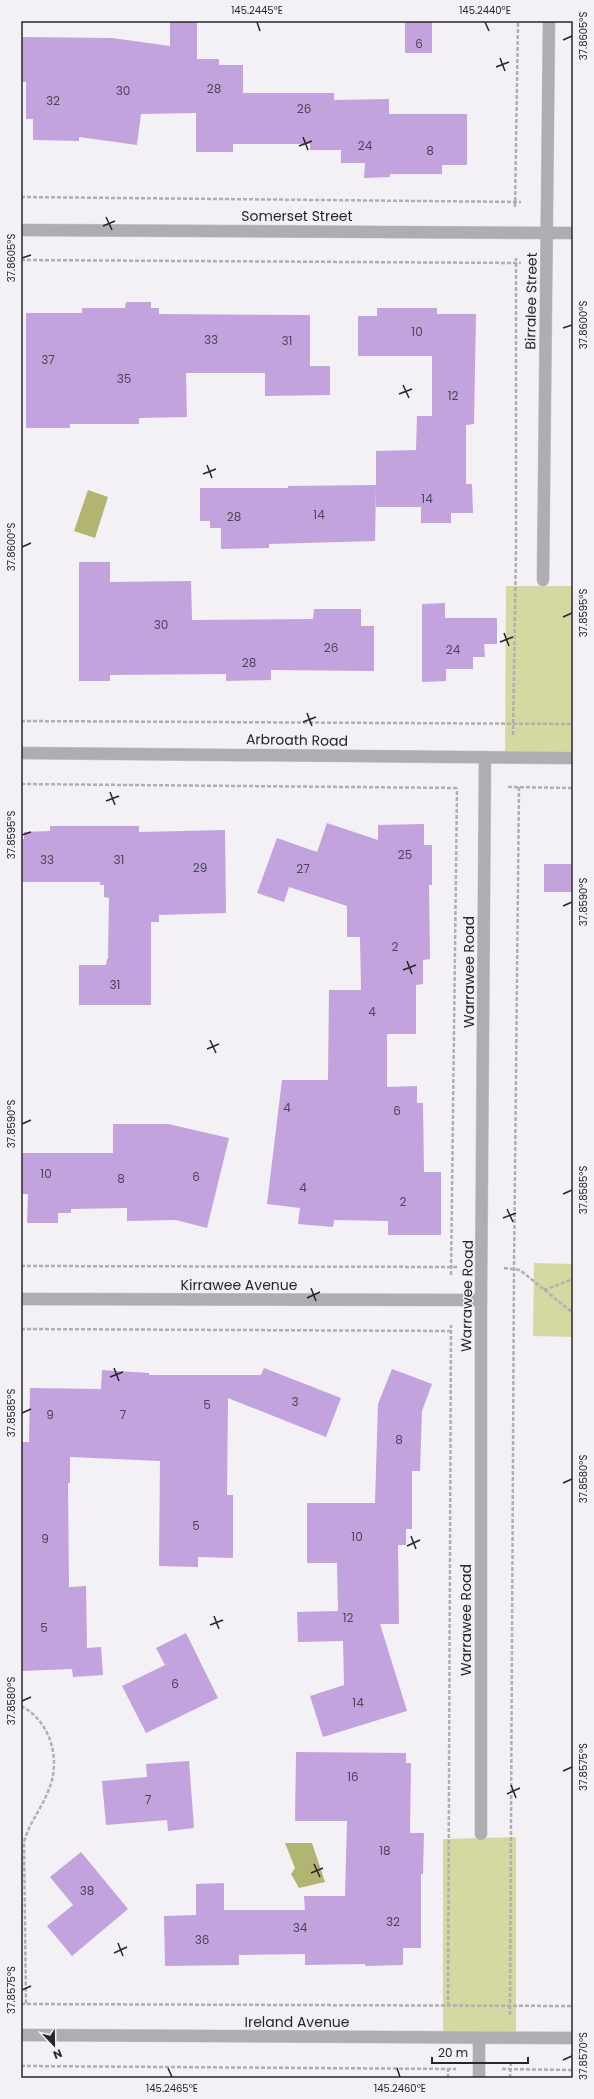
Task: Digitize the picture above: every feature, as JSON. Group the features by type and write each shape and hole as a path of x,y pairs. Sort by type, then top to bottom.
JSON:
{"street":[{"name":"Birralee Street","path":"543,580 549,21"},
{"name":"Somerset Street","path":"21,230 573,233"},
{"name":"Arbroath Road","path":"21,753 573,758"},
{"name":"Warrawee Road","path":"481,1834 481,1300 485,757"},
{"name":"Kirrawee Avenue","path":"21,1299 481,1300"},
{"name":"Ireland Avenue","path":"21,2035 573,2038"},
{"path":"479,2038 479,2078"}],"path":[{"path":"515,207 518,21"},
{"path":"21,197 521,202"},
{"path":"513,741 516,547 516,258"},
{"path":"21,260 521,263"},
{"path":"21,721 573,724"},
{"path":"21,784 465,787"},
{"path":"510,2022 518,787"},
{"path":"451,1275 457,788"},
{"path":"504,788 573,788"},
{"path":"21,1266 459,1267"},
{"path":"499,1268 514,1268 520,1270 573,1313"},
{"path":"544,1291 573,1279"},
{"path":"448,2006 451,1325"},
{"path":"21,1329 451,1331"},
{"path":"21,1706 34,1715 42,1724 48,1735 54,1759 50,1789 27,1830 24,1842 26,2004"},
{"path":"21,2004 573,2006"},
{"path":"510,2061 510,2078"},
{"path":"21,2066 457,2069"},
{"path":"448,2069 448,2078"},
{"path":"502,2069 573,2070"}],"shaded area":[{"path":"88,490 108,497 95,538 74,531"},
{"path":"506,586 573,586 573,758 505,757"},
{"path":"534,1263 573,1264 573,1337 533,1336"},
{"path":"516,1837 516,2038 443,2037 443,1839"},
{"path":"285,1843 312,1843 325,1882 299,1888 291,1874 295,1868"}],"building":[{"path":"170,21 197,21 197,59 219,59 219,65 243,65 243,93 334,93 334,100 389,99 389,114 467,114 467,165 442,165 442,174 390,174 390,177 364,178 365,163 341,163 341,150 310,150 310,144 233,144 233,152 196,152 196,113 141,114 137,145 79,137 79,141 33,140 33,119 26,119 26,82 21,82 21,37 112,38 170,46"},
{"path":"405,21 432,21 432,53 405,53"},
{"path":"126,302 151,302 151,308 159,308 159,314 310,315 310,366 330,366 330,395 265,396 265,373 186,373 187,417 139,418 139,424 70,424 70,428 26,428 26,313 82,313 82,308 125,308"},
{"path":"377,308 437,308 437,314 476,314 474,424 466,425 466,484 472,484 473,513 451,513 451,523 421,523 421,507 376,507 376,451 416,450 417,416 432,416 432,356 358,356 358,316 377,316"},
{"path":"376,485 375,541 269,544 269,548 221,549 221,528 210,528 210,521 200,521 200,488 288,488 288,486"},
{"path":"79,562 110,562 110,582 191,581 192,620 313,619 314,609 361,609 361,626 374,626 374,671 271,670 271,680 226,681 226,674 110,675 110,681 79,681"},
{"path":"445,603 445,618 497,618 497,644 484,644 485,657 473,657 473,669 446,669 446,681 422,682 422,604"},
{"path":"327,823 378,840 378,825 424,824 424,845 432,845 432,885 429,885 430,959 423,960 423,984 416,985 416,1034 387,1034 387,1087 417,1086 417,1103 423,1103 424,1172 441,1172 441,1235 388,1235 388,1221 334,1220 333,1227 298,1224 300,1208 267,1204 282,1080 328,1080 329,990 361,990 360,937 347,937 347,906 289,887 284,902 257,893 277,838 317,852"},
{"path":"50,826 139,826 139,832 225,830 226,913 159,915 159,922 151,922 151,1005 79,1005 79,965 106,965 108,959 109,898 104,897 104,885 100,885 100,882 21,882 21,839 24,839 24,832 50,831"},
{"path":"544,864 573,864 573,892 544,892"},
{"path":"113,1124 168,1124 229,1138 207,1228 176,1220 127,1221 127,1208 71,1209 71,1213 58,1213 58,1223 27,1223 28,1194 21,1194 21,1153 113,1153"},
{"path":"264,1368 341,1398 326,1437 228,1398 227,1495 233,1495 233,1558 198,1557 198,1567 159,1566 160,1461 70,1457 70,1483 68,1483 69,1587 86,1586 87,1648 101,1647 103,1675 73,1677 72,1669 21,1671 21,1442 29,1442 30,1388 101,1389 102,1370 149,1373 149,1375 261,1375"},
{"path":"392,1369 432,1384 422,1411 420,1471 412,1471 412,1529 406,1529 406,1545 398,1545 399,1624 380,1624 407,1711 323,1737 310,1696 344,1685 343,1641 298,1642 297,1612 338,1611 337,1563 307,1563 307,1503 375,1503 378,1404"},
{"path":"186,1633 218,1698 146,1733 122,1686 165,1665 156,1648"},
{"path":"296,1752 406,1753 406,1763 411,1763 410,1833 424,1833 423,1874 421,1874 421,1948 403,1948 403,1965 305,1965 305,1954 239,1955 239,1965 165,1966 164,1916 196,1915 196,1884 224,1883 224,1910 305,1910 304,1896 345,1896 347,1821 295,1821"},
{"path":"189,1761 194,1828 168,1831 167,1820 106,1825 102,1781 147,1777 146,1764"},
{"path":"81,1852 128,1909 72,1956 47,1926 73,1905 50,1877"}]}
